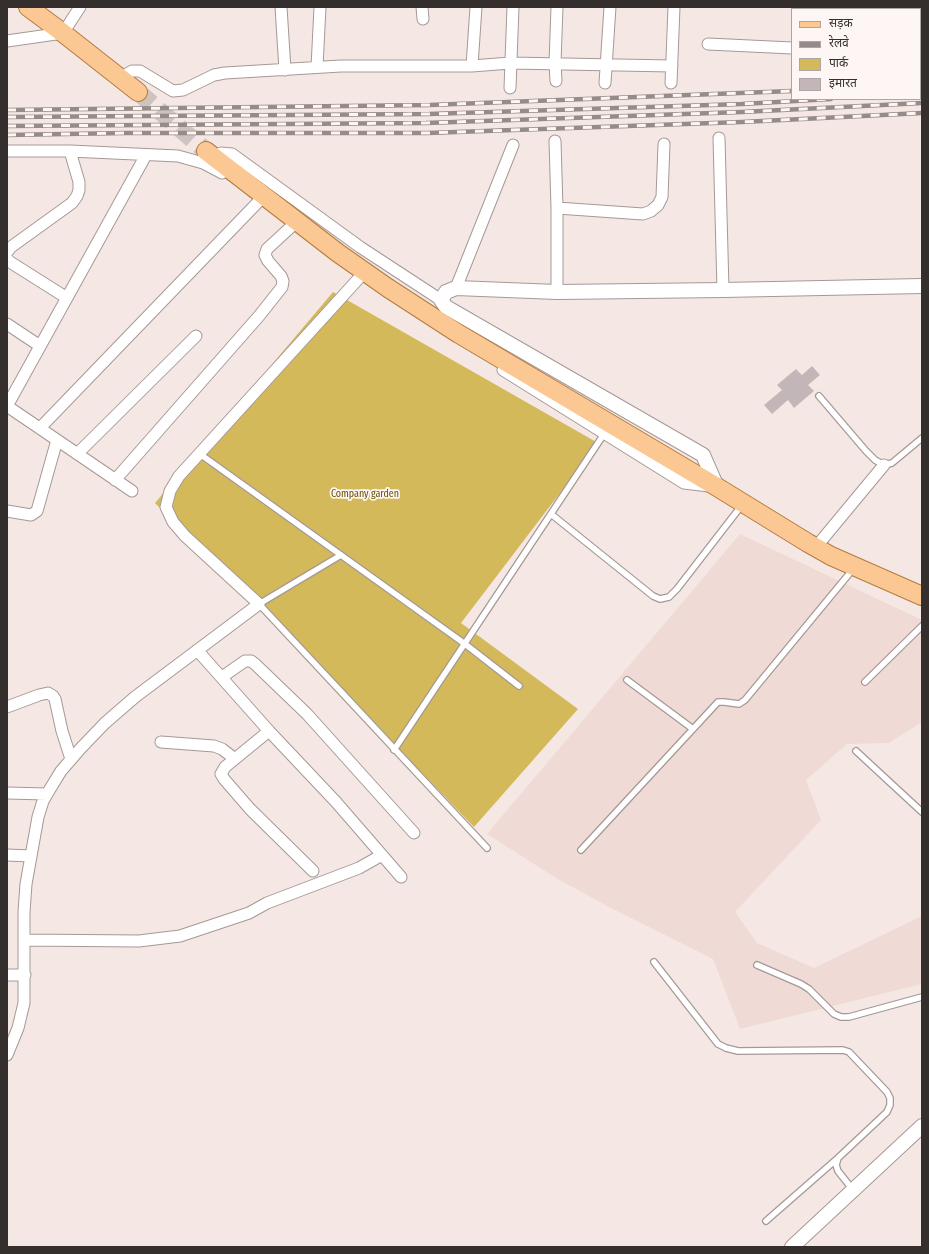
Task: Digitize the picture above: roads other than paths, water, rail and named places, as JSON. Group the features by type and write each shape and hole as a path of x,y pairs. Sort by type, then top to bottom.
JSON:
{"main road":[{"path":"28,7 138,92"},
{"path":"210,153 338,253 388,288 460,334 816,547 856,567 922,596"}],"street":[{"path":"7,41 63,33 80,7"},
{"path":"281,7 285,70"},
{"path":"317,67 320,7"},
{"path":"422,7 423,19"},
{"path":"472,66 476,7"},
{"path":"510,88 513,7"},
{"path":"556,81 555,64 557,7"},
{"path":"605,83 610,7"},
{"path":"671,83 674,7"},
{"path":"708,44 791,48"},
{"path":"120,78 132,71 140,71 173,91 184,90 214,75 317,67 381,65 472,66 510,63 672,66"},
{"path":"720,138 724,290"},
{"path":"555,141 557,292"},
{"path":"557,208 643,214 651,211 658,205 662,197 664,144"},
{"path":"456,288 513,146"},
{"path":"7,151 70,151 178,156 204,162 214,167 260,200 360,277 444,333 684,483 718,487"},
{"path":"7,252 11,247 72,203 77,196 79,182 70,151"},
{"path":"210,153 232,154 360,247 441,300 446,307 703,455 718,487"},
{"path":"132,491 7,406 146,155"},
{"path":"40,428 260,200"},
{"path":"115,480 259,316 282,287 283,281 281,276 268,261 265,255 267,249 293,225"},
{"path":"7,259 67,298"},
{"path":"7,1055 18,1028 24,1003 26,884 38,816 47,794 61,771 105,723 197,650 259,604 185,536 173,522 166,507 170,491 179,476 360,277"},
{"path":"441,300 446,292 456,288 557,292 922,286"},
{"path":"7,324 40,346"},
{"path":"77,454 196,336"},
{"path":"7,511 31,515 37,511 57,440"},
{"path":"816,547 884,465"},
{"path":"197,650 336,802 402,877"},
{"path":"222,678 245,661 251,661 255,664 307,714 414,832"},
{"path":"7,707 40,694 48,693 53,696 55,699 62,732 71,759"},
{"path":"269,730 221,771 221,774 250,809 313,871"},
{"path":"161,742 214,746 222,749 235,759"},
{"path":"7,793 47,794"},
{"path":"7,855 30,856"},
{"path":"24,940 139,941 180,936 249,913 267,903 359,868 382,855"},
{"path":"7,975 25,975"},
{"path":"792,1247 922,1126"}],"lane":[{"path":"819,396 866,451 875,460 884,465 892,463 922,438"},
{"path":"394,750 604,434"},
{"path":"200,454 465,644 519,686"},
{"path":"551,514 653,596 660,599 669,597 677,589 744,503"},
{"path":"341,555 259,604 487,848"},
{"path":"581,850 718,702 739,704 745,700 856,567"},
{"path":"865,682 922,626"},
{"path":"627,680 693,729"},
{"path":"856,751 922,812"},
{"path":"654,962 718,1044 738,1051 843,1050 849,1052 887,1092 890,1098 890,1105 887,1112 838,1158 766,1221"},
{"path":"757,965 801,984 809,989 834,1014 841,1017 849,1017 922,997"},
{"path":"838,1158 836,1165 838,1171 853,1190"}],"tunnel":[{"path":"138,92 206,151"}],"railway":[{"path":"7,110 430,105 791,91"},
{"path":"7,117 429,114 742,104 813,100"},
{"path":"7,126 426,123 742,112 922,103"},
{"path":"7,135 125,133 428,133 742,122 922,113"}],"park label":[{"name":"Company garden","path":"365,494"}]}
